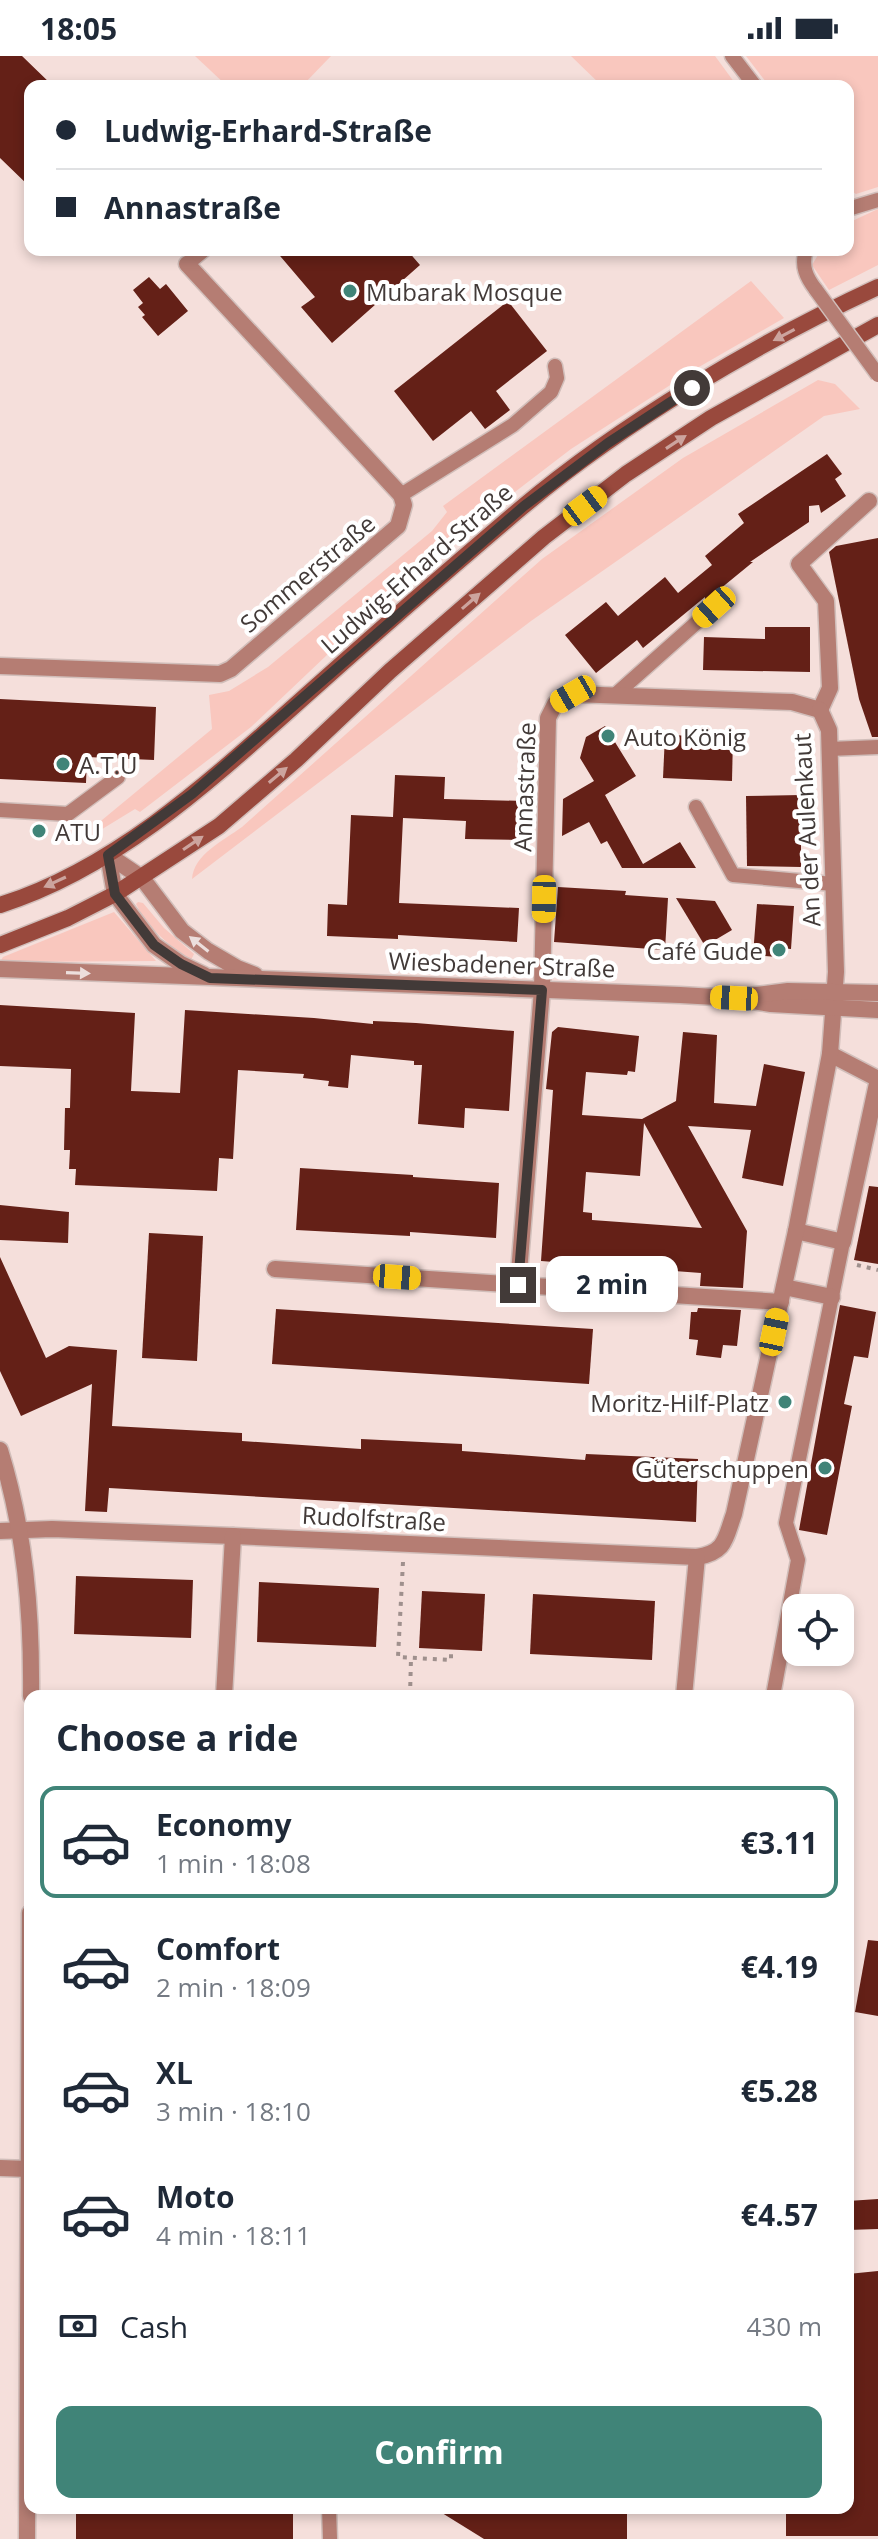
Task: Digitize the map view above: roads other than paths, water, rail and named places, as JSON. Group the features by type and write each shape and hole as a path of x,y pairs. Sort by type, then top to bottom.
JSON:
{"main road":[{"name":"Ludwig-Erhard-Straße","path":"0,905 58,881 108,855 192,794 524,506 608,443 692,388 769,343 878,287"},
{"path":"0,945 68,918 115,894 219,826 544,537 626,474 711,418 878,325"}],"street":[{"path":"187,264 401,495"},
{"name":"Sommerstraße","path":"0,666 220,674 231,669 391,534 402,517 404,505 401,495"},
{"name":"An der Aulenkaut","path":"723,1546 734,1514 796,1231 830,1054 834,1000 829,730 820,710 830,688 826,601 799,564 869,501"},
{"name":"Annastraße","path":"518,1285 542,990 548,718 555,704 573,694 792,702 820,710"},
{"name":"Wiesbadener Straße","path":"108,855 142,878 182,931 237,968 268,979"},
{"name":"Wiesbadener Straße","path":"108,855 115,894 154,945 181,964 210,978 734,998 768,992 834,1000 878,1010"},
{"path":"0,969 210,978"},
{"name":"Wiesbadener Straße","path":"834,1000 878,993"},
{"path":"796,1231 843,1242 878,1079 830,1054"},
{"path":"275,1269 518,1285 832,1297"},
{"path":"0,1450 20,1530 30,1622 31,1690"},
{"name":"Rudolfstraße","path":"0,1531 233,1536 697,1557 710,1555 723,1546"},
{"path":"224,1690 233,1536"},
{"path":"685,1690 697,1557"},
{"path":"0,2168 24,2169"},
{"path":"27,2514 27,2539"}],"lane":[{"path":"732,56 750,80"},
{"path":"854,207 878,200"},
{"path":"187,264 197,256"},
{"path":"805,256 807,278 878,375"},
{"path":"401,495 513,425 551,392 557,378 555,366"},
{"path":"615,695 714,607"},
{"path":"829,749 878,747"},
{"path":"0,810 68,814 118,777"},
{"path":"696,807 733,875 833,884"},
{"path":"774,1690 798,1560 786,1523 843,1242"},
{"path":"329,2514 330,2539"}],"place":[{"name":"Mubarak Mosque","path":"350,291"},
{"name":"Auto König","path":"608,736"},
{"name":"A.T.U","path":"63,764"},
{"name":"ATU","path":"39,831"},
{"name":"Café Gude","path":"779,950"},
{"name":"Moritz-Hilf-Platz","path":"785,1402"},
{"name":"Güterschuppen","path":"825,1468"}]}
